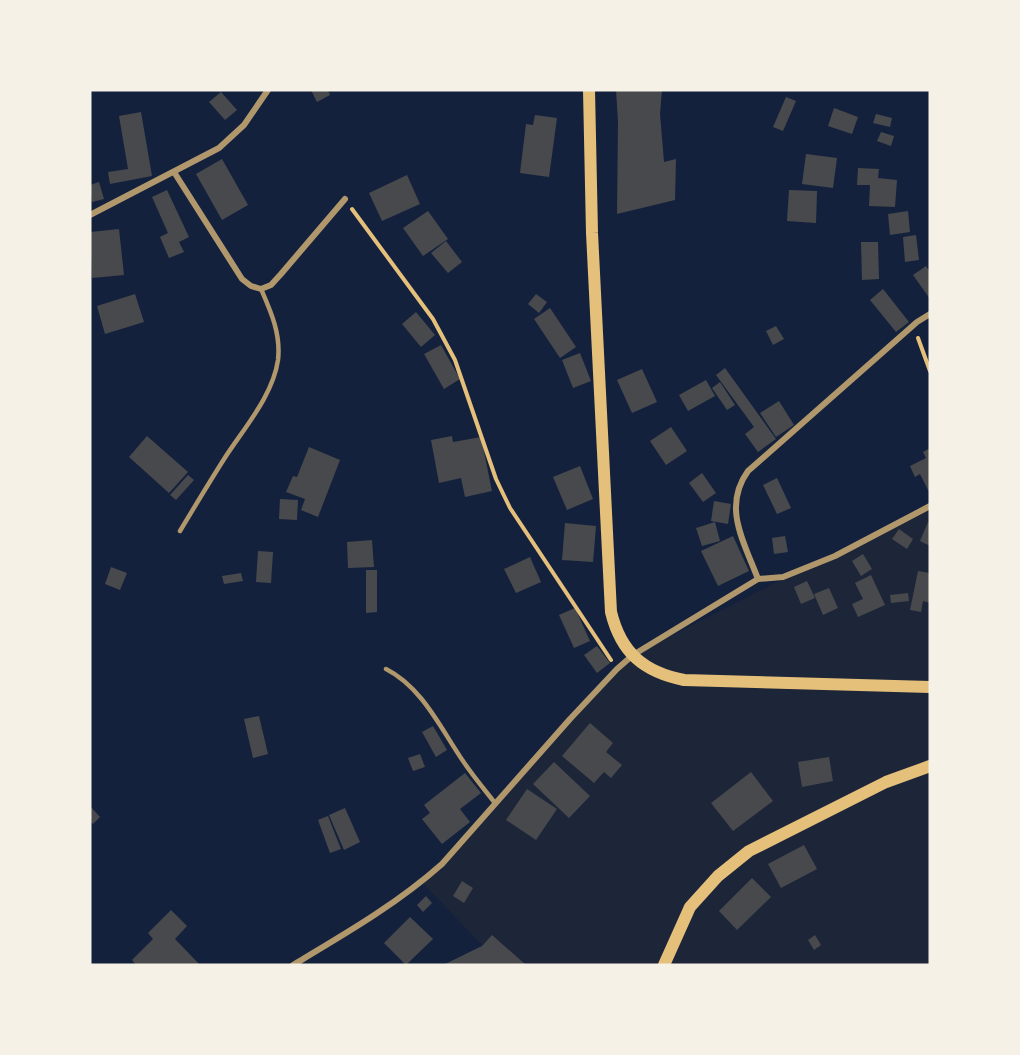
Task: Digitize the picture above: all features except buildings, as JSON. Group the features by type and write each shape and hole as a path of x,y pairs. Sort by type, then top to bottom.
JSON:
{"main road":[{"path":"589,90 592,233 611,612 620,638 642,664 663,676 684,680 930,687"},
{"path":"664,965 690,907 718,876 749,852 886,782 930,766"}],"street":[{"path":"90,215 219,148 244,125 268,90"},
{"path":"174,172 242,279 251,286 261,289 271,285 345,199"},
{"path":"758,579 736,518 735,499 739,483 748,471 913,326 930,314"},
{"path":"293,965 359,926 422,882 442,864 617,669 633,655 758,579 783,577 835,556 930,506"}],"lane":[{"path":"180,531 206,486 267,393 278,361 278,340 273,318 261,289"},
{"path":"386,669 400,676 414,690 495,803"}],"path":[{"path":"345,199 433,319 455,360 496,479 510,508 617,669"},
{"path":"913,326 930,371"}],"shaded area":[{"path":"930,505 930,965 501,965 422,882 633,655"}]}
